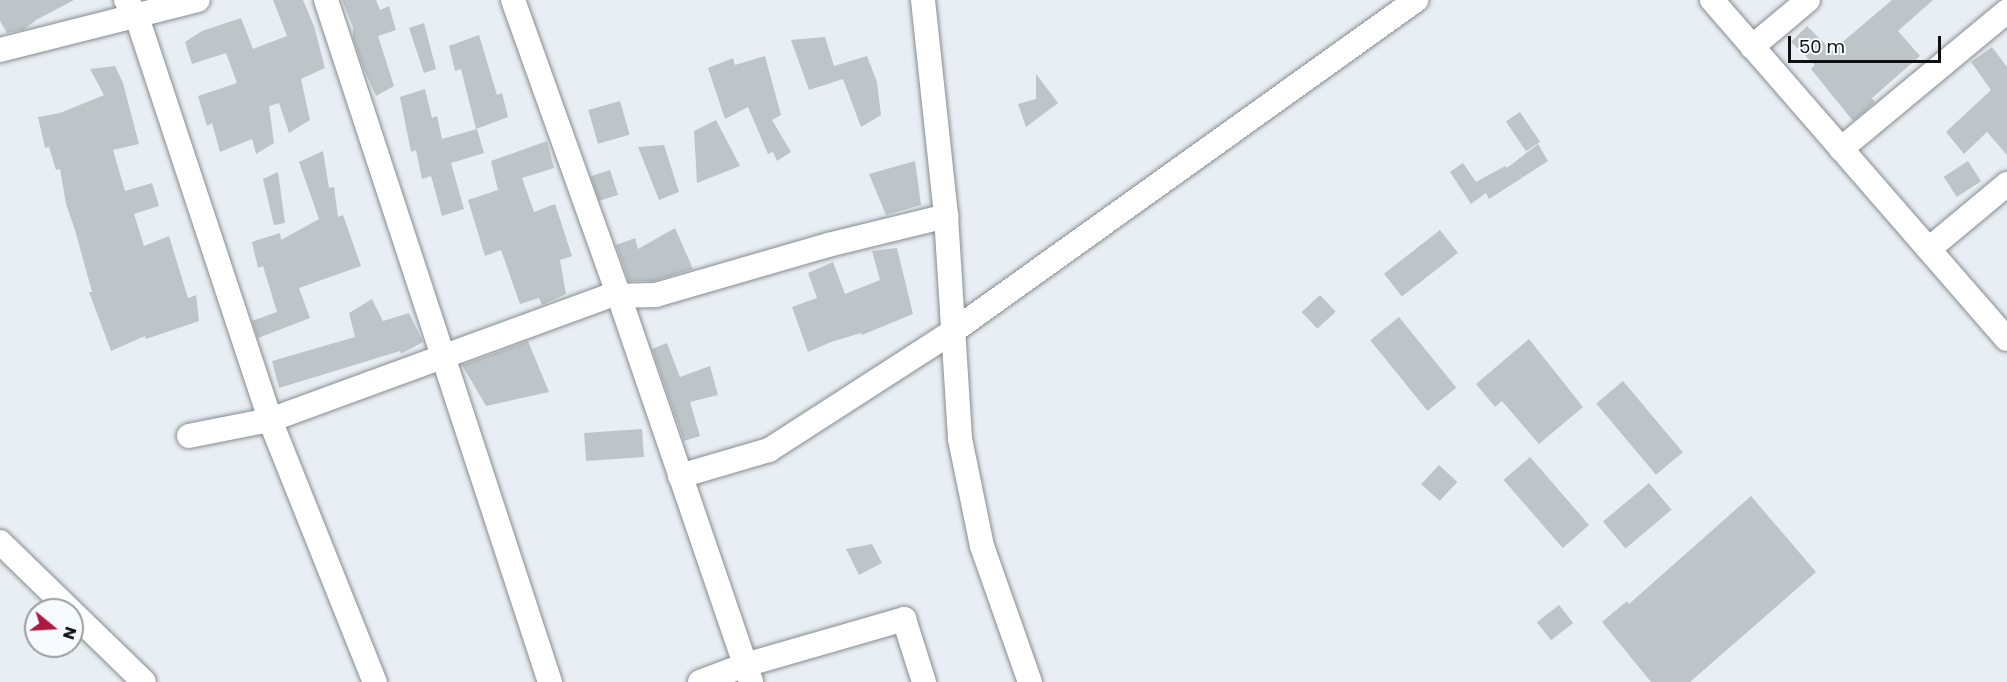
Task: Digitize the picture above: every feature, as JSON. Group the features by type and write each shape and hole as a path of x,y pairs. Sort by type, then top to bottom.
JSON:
{"street":[{"path":"0,50 132,9 198,0"},
{"path":"326,0 445,356 550,682"},
{"path":"513,0 619,296 748,673"},
{"path":"923,0 946,216 960,439 982,546 1030,682"},
{"path":"680,476 769,450 952,332 1416,0"},
{"path":"1712,0 2007,339"},
{"path":"1752,47 1808,0"},
{"path":"132,9 270,420 375,682"},
{"path":"1841,149 2007,11"},
{"path":"1929,249 2007,184"},
{"path":"189,436 270,420 608,296 656,295 828,245 946,216"},
{"path":"0,542 58,598"},
{"path":"699,682 748,673 904,619 924,682"},
{"path":"84,624 144,682"}],"building":[{"path":"0,0 74,0 36,20 25,29 7,33 0,21"},
{"path":"273,0 303,0 314,26 325,68 301,79 310,120 289,133 279,103 269,106 274,143 256,154 252,139 220,152 212,123 207,126 198,96 237,83 226,53 192,64 185,42 202,31 241,18 253,49 287,36"},
{"path":"342,0 376,0 380,10 389,6 396,30 378,36 394,86 376,96 363,67 353,37 353,27"},
{"path":"1892,0 1933,0 1898,31 1920,56 1872,98 1875,102 1853,121 1811,69 1815,65 1791,42 1807,26 1832,51"},
{"path":"424,23 436,69 424,73 409,28"},
{"path":"479,35 497,95 502,93 508,117 476,129 461,69 455,71 449,46"},
{"path":"825,37 834,66 867,56 877,82 881,115 861,127 843,79 809,90 791,40"},
{"path":"1992,47 2007,67 2007,155 1987,132 1964,154 1946,132 1991,90 1971,62"},
{"path":"765,56 781,115 772,120 791,152 777,161 773,152 768,154 748,107 725,119 708,68 733,58 735,65"},
{"path":"115,66 123,83 139,144 113,150 125,191 152,183 159,206 134,214 144,246 169,236 188,298 196,295 199,321 146,339 145,336 111,351 89,292 92,292 66,204 60,169 56,170 49,147 45,148 38,117 60,113 104,95 90,69"},
{"path":"1036,74 1058,103 1026,127 1018,104 1036,99"},
{"path":"425,89 432,118 437,116 442,139 477,129 484,153 451,163 464,209 442,216 431,176 422,179 416,150 411,152 400,97"},
{"path":"620,101 630,135 598,144 588,110"},
{"path":"1520,112 1540,142 1526,151 1506,122"},
{"path":"716,120 740,166 697,183 694,131"},
{"path":"547,141 554,168 522,178 534,212 555,204 572,256 560,260 566,294 542,305 539,298 520,304 501,250 485,256 468,200 498,190 491,161"},
{"path":"1538,144 1548,161 1489,199 1486,193 1471,204 1450,172 1463,163 1476,182 1505,166 1507,168"},
{"path":"664,145 679,192 659,200 638,147"},
{"path":"323,151 329,188 334,187 338,217 343,215 361,266 299,288 310,318 258,338 252,321 277,312 263,266 258,268 252,242 280,233 281,240 319,219 299,162"},
{"path":"915,161 921,205 886,215 869,174"},
{"path":"1968,161 1981,181 1957,197 1944,177"},
{"path":"610,170 618,195 599,201 591,176"},
{"path":"278,172 285,223 274,225 263,179"},
{"path":"675,228 693,269 654,281 629,281 616,245 635,238 638,249"},
{"path":"1440,230 1458,253 1402,297 1384,274"},
{"path":"897,248 913,314 862,335 861,333 831,342 808,352 792,307 817,298 808,273 833,262 845,294 880,280 872,251"},
{"path":"1320,295 1336,312 1317,329 1302,312"},
{"path":"372,299 383,321 409,313 423,342 401,354 400,351 279,388 272,361 355,337 349,313"},
{"path":"1399,317 1456,388 1428,411 1370,340"},
{"path":"1529,339 1583,407 1539,444 1502,401 1495,407 1476,384"},
{"path":"528,341 549,392 486,406 462,365"},
{"path":"667,343 680,377 710,366 718,395 690,402 700,436 684,441 652,349"},
{"path":"1623,381 1683,452 1656,475 1596,403"},
{"path":"642,429 644,457 586,461 584,433"},
{"path":"1530,457 1589,525 1563,548 1504,480"},
{"path":"1439,465 1457,482 1440,501 1421,484"},
{"path":"1649,483 1671,510 1626,548 1603,522"},
{"path":"1751,496 1816,572 1690,682 1651,682 1602,622 1627,601 1629,604"},
{"path":"872,544 882,563 859,575 846,549"},
{"path":"1559,605 1573,623 1551,640 1537,622"}]}
